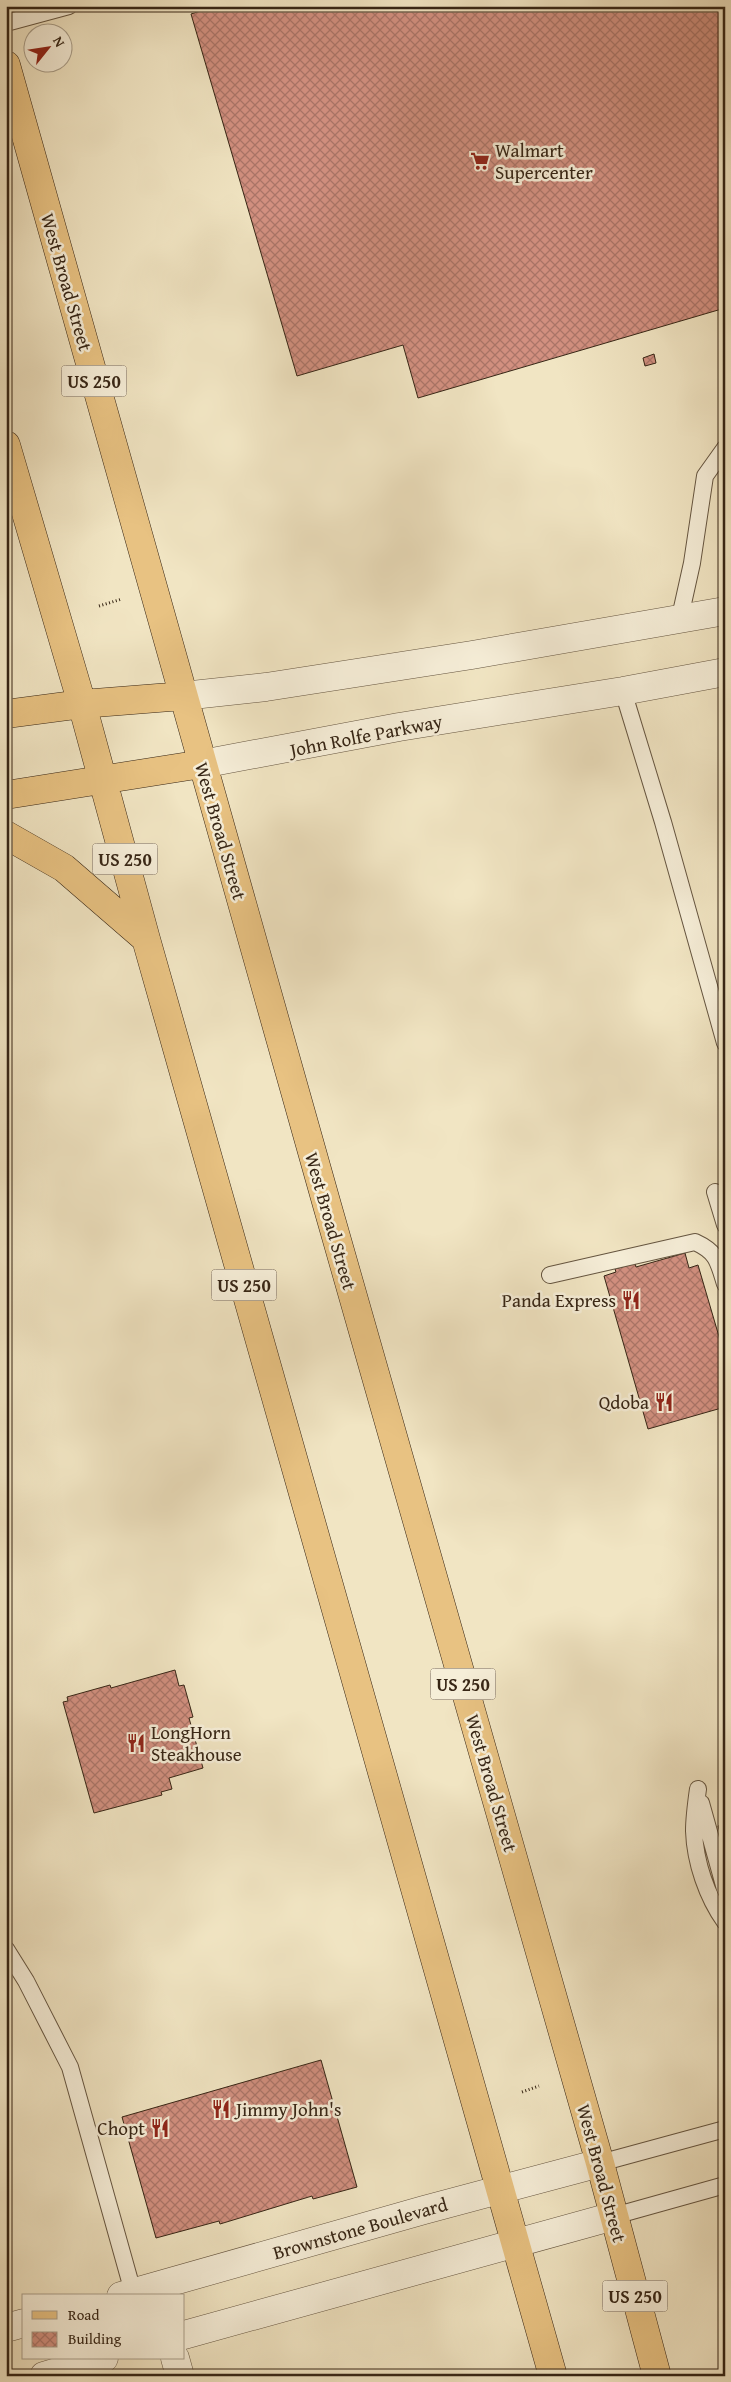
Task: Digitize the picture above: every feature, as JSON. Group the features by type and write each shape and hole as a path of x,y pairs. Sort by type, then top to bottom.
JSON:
{"main road":[{"name":"West Broad Street","path":"6,65 182,696 600,2163 656,2376"},
{"name":"US 250","path":"6,445 104,779 146,939 553,2376"},
{"path":"6,714 82,704 182,696"},
{"name":"John Rolfe Parkway","path":"6,795 202,764"},
{"path":"6,835 26,844 64,868 146,939"}],"street":[{"path":"182,696 266,687 472,655 725,611"},
{"name":"John Rolfe Parkway","path":"202,764 399,727 623,691 725,672"},
{"name":"Brownstone Boulevard","path":"127,2294 600,2163"},
{"path":"185,2336 614,2216"},
{"path":"6,2328 22,2324"},
{"path":"44,2376 97,2360"},
{"path":"176,2360 180,2376"}],"lane":[{"path":"6,23 69,6"},
{"path":"680,618 692,563 705,476 725,448"},
{"path":"623,691 663,822 725,1043"},
{"path":"715,1192 725,1225"},
{"path":"550,1274 694,1242 709,1248 719,1264 725,1284"},
{"path":"725,1890 698,1789 694,1832 700,1870 715,1909 725,1922"},
{"path":"6,1949 26,1981 70,2067 127,2294"},
{"path":"600,2163 725,2128"},
{"path":"614,2216 725,2185"}],"path":[{"path":"99,606 122,600"},
{"path":"522,2092 539,2086"}],"building":[{"name":"Walmart Supercenter","path":"216,6 725,6 725,308 418,398 403,345 297,376 191,14"},
{"path":"654,354 656,363 645,366 643,358"},
{"path":"685,1253 689,1268 698,1265 725,1357 725,1407 648,1429 604,1276 616,1272 615,1269 635,1263 636,1267"},
{"name":"LongHorn Steakhouse","path":"175,1670 179,1686 184,1685 193,1717 189,1718 203,1768 169,1778 172,1789 161,1792 162,1795 94,1813 63,1702 68,1701 67,1697 110,1685 111,1688"},
{"path":"725,1824 725,1849 718,1826"},
{"path":"321,2060 357,2187 313,2199 312,2196 220,2224 219,2221 156,2238 122,2117"}],"place":[{"name":"Walmart Supercenter","path":"480,161"},
{"name":"Panda Express","path":"631,1300"},
{"name":"Qdoba","path":"664,1402"},
{"name":"LongHorn Steakhouse","path":"136,1743"},
{"name":"Jimmy John's","path":"221,2109"},
{"name":"Chopt","path":"160,2128"}]}
